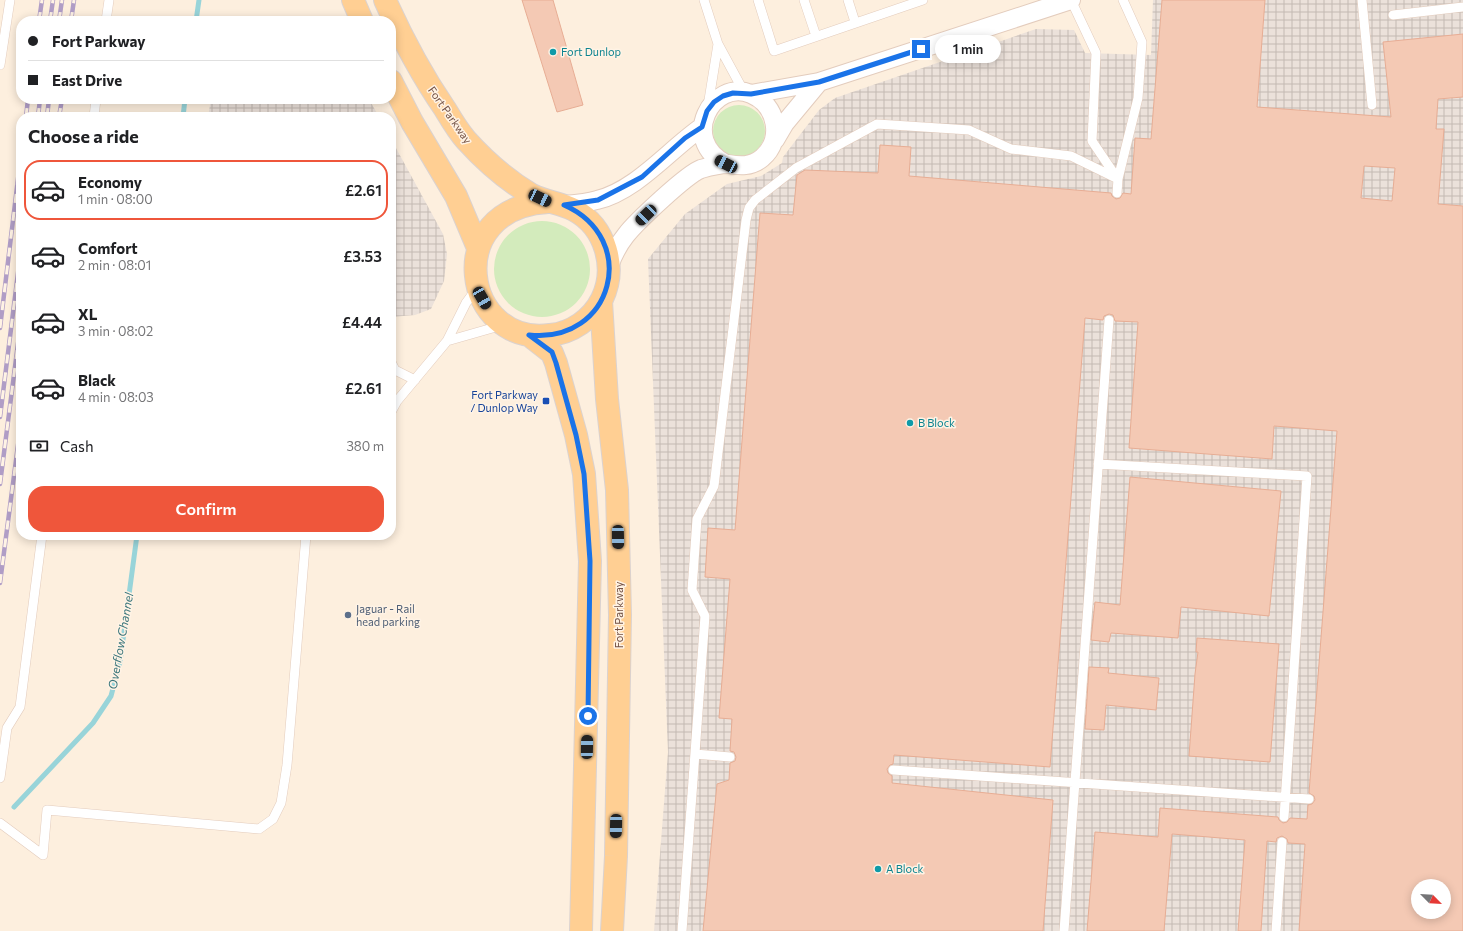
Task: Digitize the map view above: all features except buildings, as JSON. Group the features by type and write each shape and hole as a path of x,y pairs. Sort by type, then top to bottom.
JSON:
{"main road":[{"path":"353,0 360,16"},
{"name":"Fort Parkway","path":"385,0 392,16"},
{"name":"Fort Parkway","path":"396,25 402,39 432,90 465,139 492,166 532,195 584,216 596,229 604,244 609,266 609,278 601,300 593,312 583,322 571,330 543,336 529,335"},
{"path":"396,91 412,122 456,196 478,248"},
{"name":"Fort Parkway","path":"556,204 530,203 513,208 503,215 486,232 478,248 475,267 478,287 488,308 504,324 529,335 552,352 576,435 584,474 590,561 581,931"},
{"name":"Fort Parkway","path":"601,300 607,399 617,490 620,615 616,856 612,931"}],"street":[{"path":"556,204 598,200 620,190 642,177 705,119 714,102 723,96 733,93 747,93 819,82 1036,5 1071,0"},
{"path":"705,119 706,145 718,160 726,164 736,166 753,164 768,153 785,122 819,82"},
{"path":"747,93 764,102 773,115 776,130 772,145"},
{"path":"609,266 612,255 627,234 675,188 700,170 726,164"}],"lane":[{"path":"0,65 10,0"},
{"path":"107,16 109,0"},
{"path":"704,0 718,44 747,93"},
{"path":"758,0 774,51 855,22 899,4 923,0"},
{"path":"804,0 816,36"},
{"path":"848,0 855,22"},
{"path":"1071,0 1096,54 1092,141 1118,179"},
{"path":"1117,193 1118,179 1138,98 1142,42 1123,0"},
{"path":"1362,0 1372,105"},
{"path":"1393,15 1463,7"},
{"path":"705,119 718,44"},
{"path":"682,931 705,616 692,590 697,519 714,486 744,236 749,208 756,200 796,168 877,124 969,130 1011,149 1071,156 1118,179"},
{"path":"396,400 415,380 447,341 466,302 478,287"},
{"path":"1064,931 1109,320"},
{"path":"447,341 504,324"},
{"path":"396,370 415,380"},
{"path":"1098,464 1307,476 1284,817"},
{"path":"0,778 7,728 20,707 41,540"},
{"path":"0,822 43,855 47,810 259,829 273,819 281,803 287,765 306,540"},
{"path":"695,754 730,757"},
{"path":"893,770 1309,799"},
{"path":"1276,931 1282,842"}],"shaded area":[{"path":"1153,0 1463,0 1463,931 654,931 668,752 648,259 685,214 727,184 761,176 782,163 783,157 819,110 835,98 1036,29 1074,30 1085,53 1151,55"},
{"path":"210,104 372,104 376,112 209,112"},
{"path":"396,148 443,234 447,254 444,281 431,309 415,315 396,317"}],"green space":[{"path":"739,105 753,109 761,117 765,131 761,145 753,153 739,157 725,153 717,145 713,131 717,117 725,109"},
{"path":"542,221 560,225 576,235 586,251 590,269 586,287 576,303 560,313 542,317 524,313 508,303 498,287 494,269 498,251 508,235 524,225"}],"waterway":[{"name":"Overflow Channel","path":"197,16 199,0"},
{"name":"Overflow Channel","path":"184,104 184,112"},
{"name":"Overflow Channel","path":"14,807 93,723 111,696 120,662 136,540"}],"railway":[{"path":"40,16 42,0"},
{"path":"51,16 53,0"},
{"path":"60,16 62,0"},
{"path":"72,16 74,0"},
{"path":"27,104 27,112"},
{"path":"39,104 39,112"},
{"path":"48,104 48,112"},
{"path":"60,112 61,104"},
{"path":"0,328 16,195"},
{"path":"0,417 16,289"},
{"path":"0,484 16,359"},
{"path":"0,583 16,460"}],"place":[{"name":"Fort Dunlop","path":"553,52"},
{"name":"Fort Parkway / Dunlop Way","path":"546,401"},
{"name":"B Block","path":"910,423"},
{"name":"Jaguar - Rail head parking","path":"348,615"},
{"name":"A Block","path":"878,869"}],"route":[{"path":"588,716 590,561 584,474 576,435 552,352 529,335 543,336 557,334 571,330 583,322 593,312 606,290 609,278 609,266 608,255 599,233 584,216 564,205 598,200 620,190 642,177 685,138 702,127 707,111 714,102 723,96 744,92 751,94 819,82 921,49"}]}
